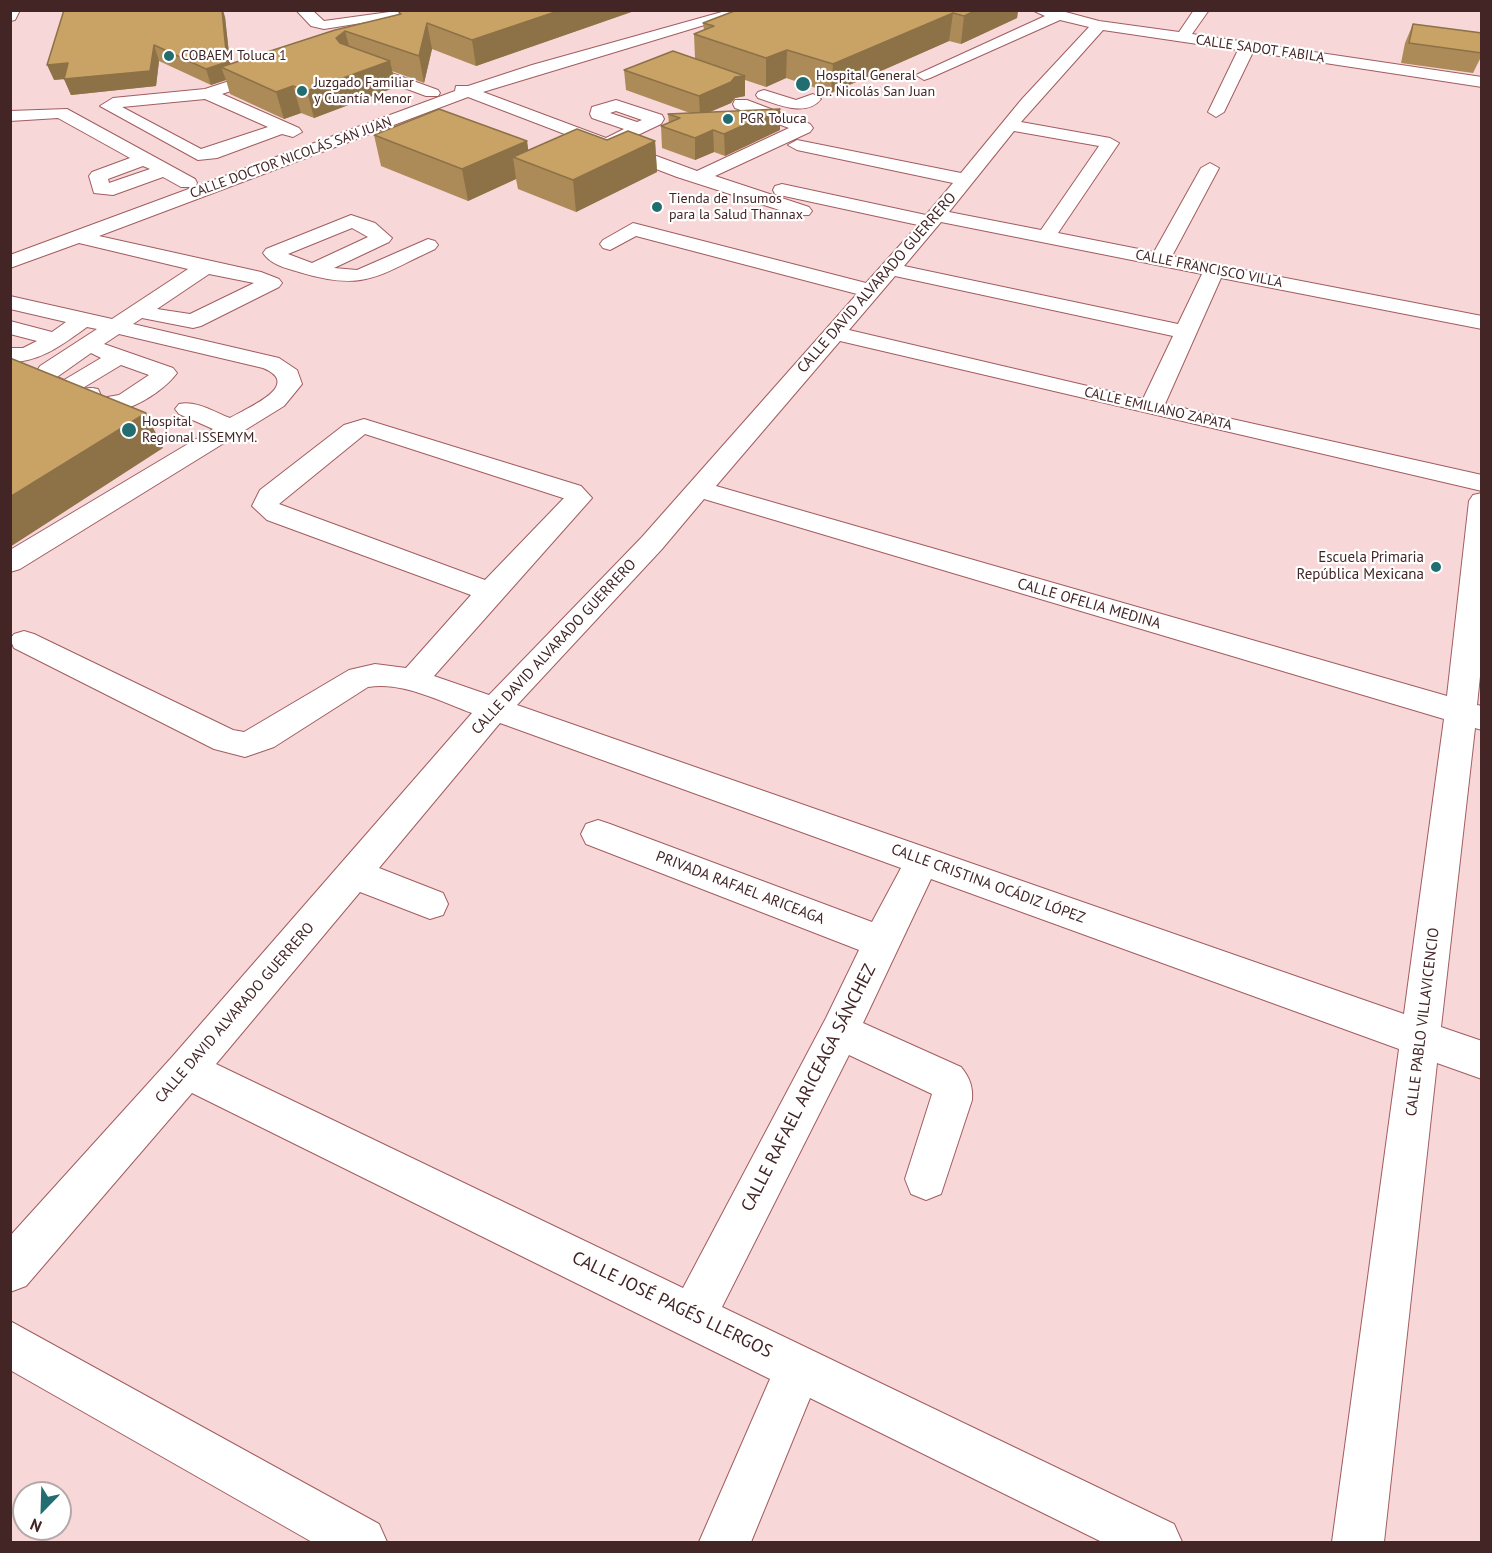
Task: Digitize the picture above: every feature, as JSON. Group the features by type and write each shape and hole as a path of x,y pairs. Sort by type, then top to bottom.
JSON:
{"street":[{"path":"10,17 13,10"},
{"path":"303,10 319,24 347,15 388,12 415,19"},
{"name":"CALLE SADOT FABILA","path":"1039,10 1099,25 1482,82"},
{"path":"1182,38 1202,10"},
{"path":"620,40 661,50 726,28 746,13"},
{"name":"CALLE DOCTOR NICOLÁS SAN JUAN","path":"10,262 80,237 461,88 709,16 746,13"},
{"path":"709,16 726,28"},
{"path":"924,75 1056,16"},
{"path":"323,39 384,25 398,29"},
{"name":"CALLE DAVID ALVARADO GUERRERO","path":"10,1270 186,1070 495,708 652,543 934,219 1028,102 1099,25"},
{"path":"1216,112 1248,48"},
{"path":"353,64 432,93"},
{"path":"281,69 207,94 113,103 108,106 198,155 212,154 282,128"},
{"path":"461,88 690,176 827,219"},
{"name":"CALLE DOCTOR NICOLÁS SAN JUAN","path":"10,247 188,183 317,143 432,93 461,88"},
{"path":"699,177 804,128 749,91"},
{"path":"207,94 317,143"},
{"path":"10,116 55,112 188,183"},
{"path":"10,127 76,122"},
{"path":"1010,125 1110,143 1045,238"},
{"path":"606,144 638,128"},
{"path":"562,148 588,136"},
{"path":"797,145 966,180"},
{"path":"144,159 98,176 101,189 113,189 165,170"},
{"path":"1160,260 1210,168"},
{"name":"CALLE FRANCISCO VILLA","path":"782,190 1482,322"},
{"path":"254,276 368,227 382,238 315,269"},
{"path":"655,255 610,244 633,228 840,283 881,280 1185,332"},
{"path":"80,237 205,267 254,276 272,283 199,320 188,321 140,311"},
{"path":"286,262 354,277 428,245"},
{"path":"87,346 132,360 68,387 58,386 45,380 48,371 205,267"},
{"path":"1151,408 1214,270"},
{"path":"822,300 840,283"},
{"path":"10,302 284,368 290,375 286,393 10,563"},
{"path":"10,355 26,354 84,319"},
{"path":"10,327 54,339"},
{"name":"CALLE EMILIANO ZAPATA","path":"835,333 1482,483"},
{"path":"187,409 232,428"},
{"path":"413,680 490,592 573,507 579,498 572,492 364,426 353,430 269,496 265,506 276,514 490,592"},
{"name":"CALLE OFELIA MEDINA","path":"697,489 1471,715"},
{"name":"CALLE PABLO VILLAVICENCIO","path":"1358,1542 1421,1039 1471,715 1482,501"},
{"name":"CALLE CRISTINA OCÁDIZ LÓPEZ","path":"24,641 225,740 245,745 263,738 360,678 375,675 413,680 1482,1060"},
{"name":"PRIVADA RAFAEL ARICEAGA","path":"598,834 881,942"},
{"name":"CALLE RAFAEL ARICEAGA SÁNCHEZ","path":"694,1315 840,1031 881,942 923,861"},
{"path":"355,874 430,904"},
{"path":"840,1031 947,1081 953,1088 952,1100 926,1179"},
{"name":"CALLE JOSÉ PAGÉS LLERGOS","path":"186,1070 800,1367 1139,1538"},
{"path":"10,1344 361,1542"},
{"path":"726,1542 800,1367"}],"building":[{"path":"64,10 222,10 227,62 206,69 154,45 150,71 64,79 68,63 47,65"},
{"path":"401,10 561,10 472,40 427,23 419,56 345,31 336,38 340,43 390,61 307,91 293,86 276,92 221,67 335,30 401,14 399,13"},
{"path":"737,10 977,10 964,16 953,13 833,64 787,50 766,58 694,34 714,26 703,23"},
{"path":"1413,24 1482,33 1482,53 1409,43"},
{"path":"673,51 745,76 735,77 731,82 699,96 624,70"},
{"path":"439,109 527,141 462,169 374,135"},
{"path":"780,109 724,134 713,130 695,138 661,126 680,118 668,114"},
{"path":"577,129 607,140 628,131 655,141 573,180 513,157"},
{"path":"10,358 146,413 10,497"}],"place":[{"name":"COBAEM Toluca 1","path":"169,56"},
{"name":"Hospital General Dr. Nicolás San Juan","path":"803,84"},
{"name":"Juzgado Familiar y Cuantía Menor","path":"302,91"},
{"name":"PGR Toluca","path":"728,119"},
{"name":"Tienda de Insumos para la Salud Thannax","path":"657,207"},
{"name":"Hospital Regional ISSEMYM.","path":"129,430"},
{"name":"Escuela Primaria República Mexicana","path":"1436,567"}]}
